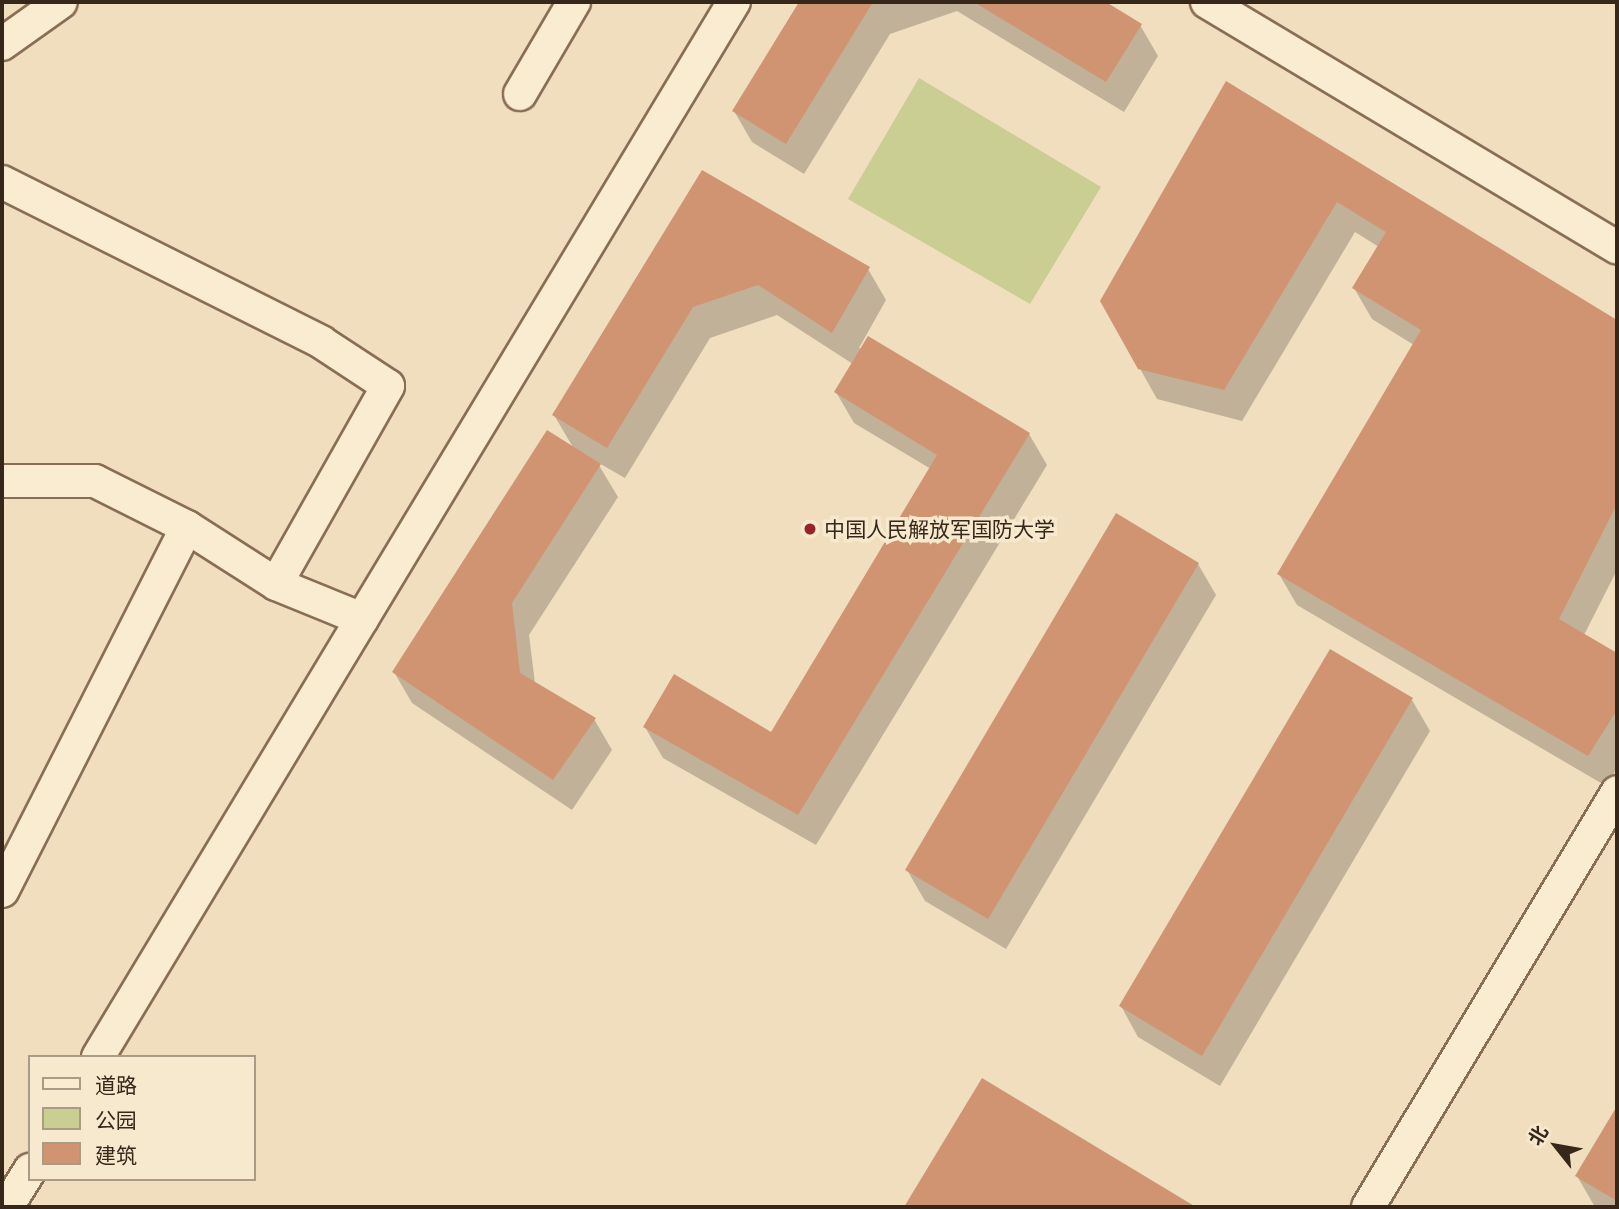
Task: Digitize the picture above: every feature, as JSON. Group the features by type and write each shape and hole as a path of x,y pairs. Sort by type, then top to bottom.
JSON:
{"street":[{"path":"2,44 61,2"},
{"path":"520,94 574,2"},
{"path":"99,1055 734,2"},
{"path":"1207,2 1617,247"},
{"path":"2,182 321,342 388,386 276,584"},
{"path":"2,481 94,481 187,527 276,584 362,619"},
{"path":"2,891 187,527"},
{"path":"1368,1207 1613,808"},
{"path":"7,1207 28,1173"}],"green space":[{"path":"919,78 1101,187 1030,304 848,199"}],"building":[{"path":"799,2 873,2 786,144 732,111"},
{"path":"974,2 1106,2 1142,24 1106,82"},
{"path":"1226,81 1617,320 1617,504 1559,619 1617,653 1617,710 1588,756 1277,574 1421,330 1352,288 1386,232 1337,202 1224,390 1138,369 1100,301"},
{"path":"702,170 870,267 832,333 758,285 693,307 607,448 552,415"},
{"path":"868,336 1030,433 798,815 643,727 674,674 771,732 937,455 834,392"},
{"path":"547,430 601,464 512,603 520,673 596,718 553,780 392,672"},
{"path":"1116,513 1199,563 988,919 905,870"},
{"path":"1330,649 1413,698 1202,1056 1119,1006"},
{"path":"982,1078 1196,1207 904,1207"},
{"path":"1617,1106 1617,1201 1575,1176"}],"place":[{"name":"中国人民解放军国防大学","path":"810,529"}]}
